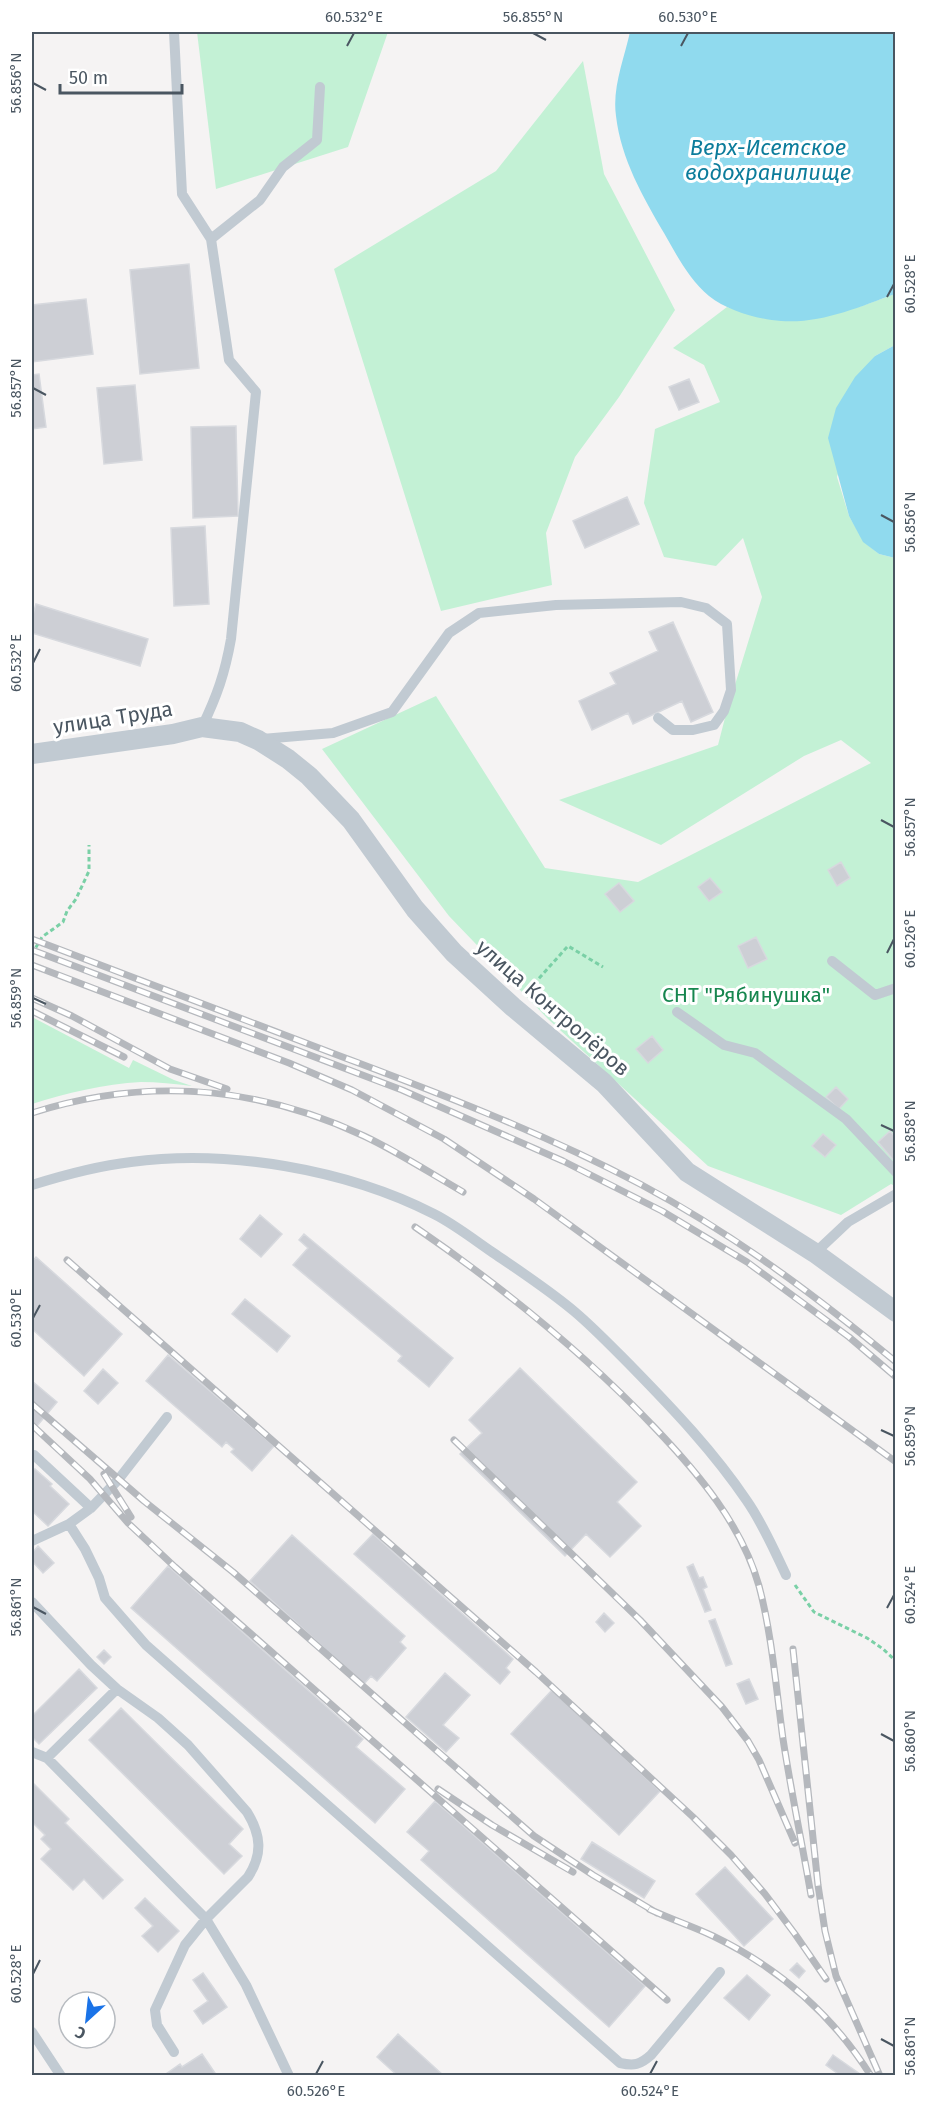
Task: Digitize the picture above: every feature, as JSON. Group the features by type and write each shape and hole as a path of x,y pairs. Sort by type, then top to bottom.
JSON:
{"street":[{"name":"улица Контролёров","path":"202,727 233,731 258,740 309,776 363,835 433,930 480,979 604,1083 687,1172 814,1253 896,1312"},
{"name":"улица Труда","path":"32,754 173,734 202,727"}],"lane":[{"path":"174,32 182,194 210,239 229,360 256,392 231,639 218,694 202,727"},
{"path":"210,239 260,200 284,167 316,140 320,87"},
{"path":"258,740 333,733 392,712 449,633 479,613 556,605 641,602 681,602 706,608 727,624 731,690 724,711 714,725 693,730 673,730 658,718"},
{"path":"832,961 875,995 896,988"},
{"path":"677,1012 724,1045 755,1053 846,1119 896,1172"},
{"path":"32,1185 93,1168 131,1162 230,1159 265,1163 335,1177 371,1188 435,1214 573,1310 647,1383 709,1450 742,1494 763,1528 786,1575"},
{"path":"814,1253 848,1222 896,1194"},
{"path":"32,1541 69,1524 90,1508 118,1480 167,1417"},
{"path":"34,1455 90,1508"},
{"path":"69,1524 85,1549 99,1578 105,1598 146,1645 620,2063 633,2066 643,2063 720,1972"},
{"path":"32,1602 91,1665 117,1689 158,1718 189,1745 247,1812 258,1832 259,1849 253,1870 206,1918 185,1945 155,2010 157,2025 174,2052"},
{"path":"47,1758 117,1689"},
{"path":"32,1752 47,1758 206,1918 246,1985 290,2076"},
{"path":"32,2032 61,2076"}],"path":[{"path":"32,954 42,937 63,922 66,911 76,899 89,871 88,844"},
{"path":"513,1007 568,946 603,967"},
{"path":"786,1575 814,1612 867,1638 896,1661"}],"green space":[{"path":"197,32 388,32 348,147 216,189"},
{"path":"583,61 604,174 675,310 619,397 575,457 546,533 552,585 441,611 334,269 496,171"},
{"name":"СНТ \"Рябинушка\"","path":"895,294 895,345 875,356 837,477 849,516 864,542 879,554 895,558 895,1186 891,1184 841,1215 708,1166 548,1019 449,916 322,749 436,696 545,868 638,882 871,763 841,740 804,756 661,845 559,800 718,745 762,597 743,538 716,566 664,557 644,503 655,429 720,402 704,365 673,348 727,307 759,317 859,307"},
{"path":"32,1017 129,1068 133,1060 192,1086 153,1082 127,1083 85,1090 32,1104"}],"water":[{"name":"Верх-Исетское водохранилище","path":"630,32 895,32 895,294 825,317 796,321 753,316 734,310 709,296 684,267 648,206 623,147 615,105 619,74"},
{"path":"895,345 895,558 879,554 863,542 849,516 828,438 836,408 855,377 875,356"}],"building":[{"path":"189,264 199,368 140,374 130,270"},
{"path":"86,299 93,354 32,362 32,305"},
{"path":"39,374 46,427 32,429 32,375"},
{"path":"689,379 699,402 679,410 669,387"},
{"path":"135,385 142,460 104,464 97,388"},
{"path":"236,426 238,516 193,518 191,427"},
{"path":"627,497 639,524 585,548 573,521"},
{"path":"205,526 209,604 174,606 171,528"},
{"path":"36,604 148,639 140,666 32,633 32,618"},
{"path":"673,622 713,712 691,722 682,701 633,724 628,713 592,730 579,701 616,684 610,673 658,651 649,632"},
{"path":"841,862 850,878 837,886 828,870"},
{"path":"710,878 722,892 709,901 698,887"},
{"path":"619,883 634,901 620,912 605,894"},
{"path":"756,937 767,959 748,968 738,946"},
{"path":"652,1036 663,1050 648,1063 636,1049"},
{"path":"836,1087 848,1099 839,1109 826,1097"},
{"path":"890,1131 896,1138 895,1162 878,1142"},
{"path":"823,1134 836,1145 825,1157 812,1146"},
{"path":"260,1215 282,1234 261,1257 240,1239"},
{"path":"304,1234 453,1358 429,1387 398,1361 402,1356 293,1265 308,1248 299,1240"},
{"path":"36,1257 122,1334 84,1376 32,1329 32,1262"},
{"path":"245,1299 290,1336 277,1352 232,1314"},
{"path":"168,1355 274,1446 252,1471 231,1452 234,1449 226,1442 222,1447 146,1381"},
{"path":"520,1368 637,1482 617,1502 641,1526 610,1557 586,1534 565,1556 460,1454 482,1433 469,1420"},
{"path":"103,1369 118,1383 98,1404 84,1391"},
{"path":"32,1381 57,1402 32,1432"},
{"path":"35,1469 69,1504 48,1526 32,1511 32,1471"},
{"path":"373,1534 513,1659 506,1668 510,1672 500,1684 354,1554"},
{"path":"292,1535 405,1636 400,1642 406,1648 377,1681 371,1676 364,1684 250,1581"},
{"path":"38,1546 54,1563 43,1573 32,1561 32,1553"},
{"path":"693,1564 699,1578 703,1577 707,1587 703,1589 711,1610 705,1612 687,1567"},
{"path":"168,1566 363,1739 356,1747 405,1789 375,1823 131,1608"},
{"path":"604,1613 614,1623 605,1632 596,1622"},
{"path":"715,1619 732,1664 726,1666 709,1621"},
{"path":"104,1650 111,1657 104,1664 97,1657"},
{"path":"79,1669 97,1688 39,1744 32,1737 32,1716"},
{"path":"445,1673 470,1695 443,1725 459,1738 446,1752 406,1717"},
{"path":"749,1679 758,1699 746,1704 737,1684"},
{"path":"552,1690 660,1791 619,1835 511,1734"},
{"path":"121,1708 243,1829 229,1844 242,1856 224,1874 89,1740"},
{"path":"32,1782 69,1819 65,1823 123,1880 103,1899 84,1879 73,1890 41,1859 51,1849 41,1839 45,1835 32,1822"},
{"path":"435,1801 645,1986 609,2027 421,1860 429,1851 407,1832"},
{"path":"592,1842 655,1881 644,1898 581,1859"},
{"path":"725,1867 773,1919 744,1946 696,1894"},
{"path":"145,1898 179,1931 158,1952 142,1936 153,1926 135,1908"},
{"path":"797,1963 805,1971 799,1978 790,1970"},
{"path":"203,1973 227,2007 203,2024 194,2011 208,2001 193,1980"},
{"path":"747,1975 770,1995 749,2020 724,1998"},
{"path":"398,2034 444,2076 398,2076 377,2057"},
{"path":"202,2054 217,2076 163,2076 180,2064 182,2067"},
{"path":"833,2055 860,2074 859,2076 841,2076 826,2065"}],"railway":[{"path":"32,939 449,1098 603,1165 674,1203 740,1244 804,1289 896,1362"},
{"path":"32,950 402,1090 563,1161 662,1211 747,1262 849,1337 896,1377"},
{"path":"32,965 289,1063 352,1090 444,1139 534,1199 896,1462"},
{"path":"32,998 72,1016 170,1069 227,1089"},
{"path":"32,1011 124,1057"},
{"path":"32,1113 117,1094 158,1091 200,1092 241,1097 282,1106 323,1119 364,1136 463,1192"},
{"path":"415,1227 510,1296 628,1400 687,1463 730,1521 742,1542 759,1586 770,1642 786,1758 811,1895"},
{"path":"67,1260 536,1672 693,1817 731,1855 765,1894 826,1979"},
{"path":"32,1404 144,1501 233,1572 534,1836 657,1913"},
{"path":"32,1425 90,1479 128,1523 175,1567 667,2000"},
{"path":"454,1440 640,1620 722,1707 748,1741 759,1760 795,1843"},
{"path":"104,1474 131,1517"},
{"path":"793,1649 825,1931 836,1976 880,2076"},
{"path":"438,1789 492,1825 573,1872"},
{"path":"649,1909 713,1936 782,1978 839,2032 871,2076"}]}
